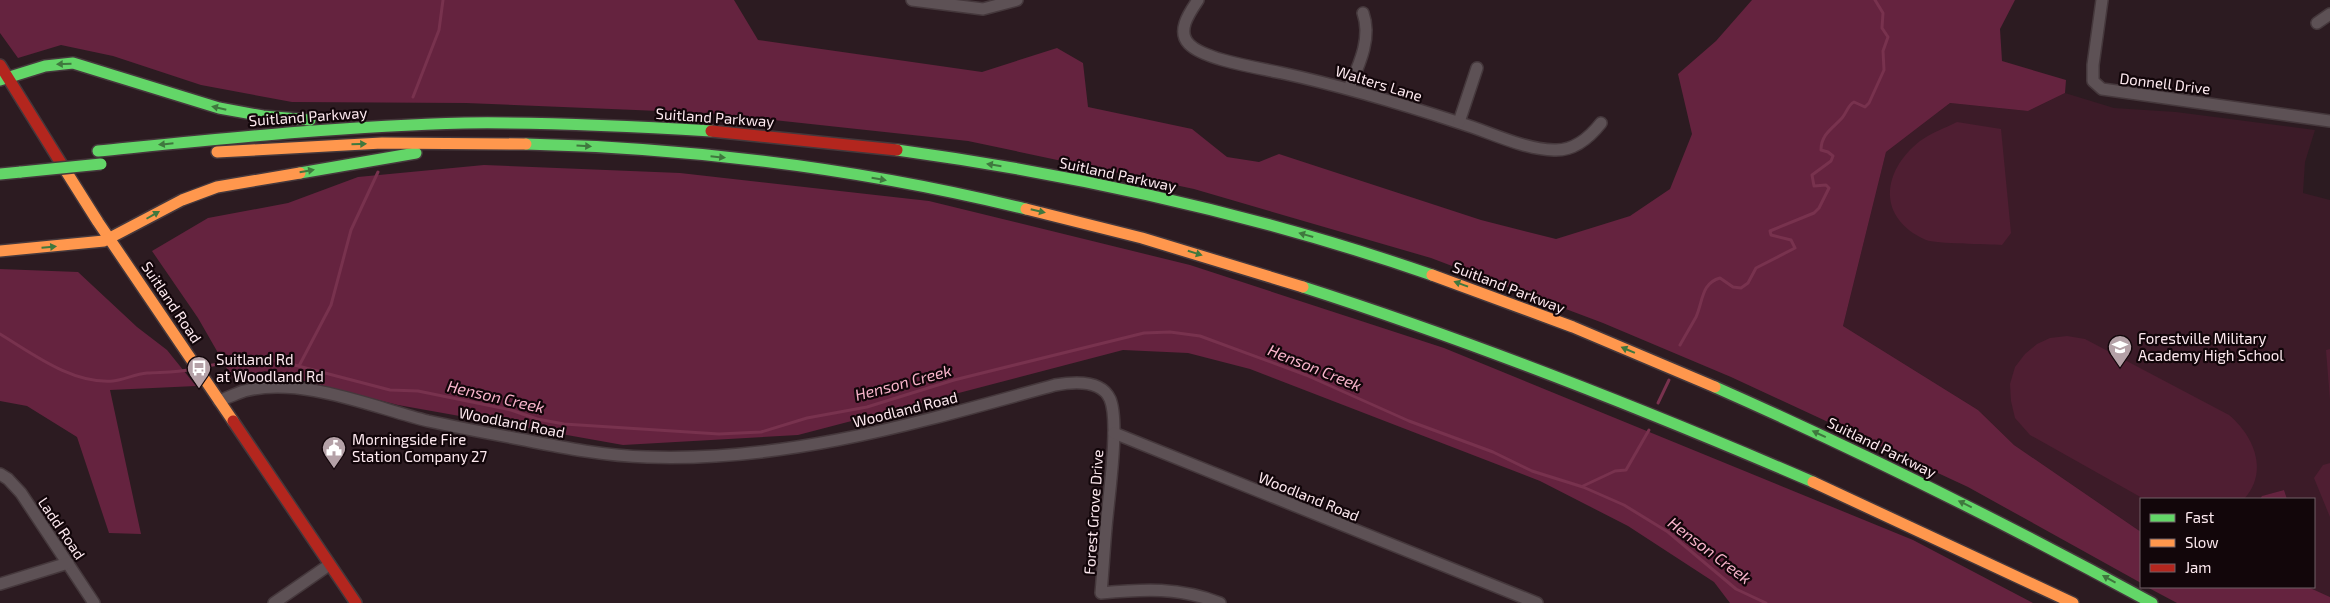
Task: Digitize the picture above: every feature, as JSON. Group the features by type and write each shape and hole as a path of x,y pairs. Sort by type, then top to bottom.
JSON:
{"main road":[{"path":"4,79 45,66 73,63 94,68 192,101 248,114 310,120 385,117 442,124"},
{"name":"Suitland Road","path":"0,66 4,79 110,240 356,603"},
{"name":"Suitland Parkway","path":"93,151 289,132 442,124 563,124 663,128 772,136 881,149 1096,184 1203,207 1388,259 1517,305 1728,392 1967,505 2152,603"},
{"name":"Suitland Parkway","path":"204,154 368,143 535,144 697,155 876,178 1018,206 1195,253 1432,331 1637,408 1880,511 2074,603"},
{"path":"0,251 91,244 110,240 182,200 223,186 414,153 476,150 535,144"},
{"path":"39,157 68,154"},
{"path":"0,174 106,163"}],"street":[{"path":"912,0 983,9 1017,0"},
{"name":"Walters Lane","path":"1198,0 1183,29 1188,44 1236,63 1349,88 1459,122 1524,145 1556,150 1578,144 1601,123"},
{"name":"Donnell Drive","path":"2102,0 2093,65 2093,81 2096,85 2113,92 2258,110 2330,122"},
{"path":"1349,88 1360,61 1366,34 1366,23 1363,13"},
{"path":"2317,23 2330,14"},
{"path":"1459,122 1477,68"},
{"name":"Woodland Road","path":"220,401 244,391 294,389 330,394 430,421 573,449 647,457 694,456 806,448 938,417 1055,385 1078,383 1101,389 1110,399 1114,433 1537,603"},
{"name":"Forest Grove Drive","path":"1114,433 1101,593 1158,590 1196,598"},
{"name":"Ladd Road","path":"0,474 8,479 21,493 94,603"},
{"path":"0,584 68,564"},
{"path":"274,603 329,565"},
{"path":"1196,598 1220,603"}],"shaded area":[{"path":"0,0 734,0 758,40 982,72 1057,48 1083,63 1088,107 1192,129 1227,157 1259,162 1279,154 1481,220 1556,239 1630,216 1670,189 1692,134 1678,74 1716,41 1752,0 2015,0 2000,29 2002,61 2066,80 2065,93 2028,111 1950,103 1886,152 1843,326 1978,410 2014,445 2140,531 2140,582 1968,487 1731,377 1603,323 1431,258 1194,189 968,141 708,113 466,103 292,102 201,85 113,56 61,45 18,58 0,33"},
{"name":"Forestville Military Academy High School","path":"2065,93 2114,108 2176,112 2315,130 2305,162 2303,193 2330,200 2330,597 2310,588 2315,588 2315,498 2287,498 2284,490 2261,498 2140,498 2140,531 2014,445 1978,410 1843,326 1886,152 1950,103 2028,111"},
{"path":"1957,122 2001,129 2011,233 2002,245 1926,240 1910,231 1899,220 1892,207 1890,194 1892,180 1898,166 1907,153 1924,138"},
{"path":"484,165 680,173 929,201 1190,265 1444,348 1913,540 2033,603 1730,603 1714,582 1628,526 1540,481 1250,369 1188,353 1123,350 798,435 623,445 398,405 265,371 233,379 198,318 152,251 208,218 288,203 358,177"},
{"path":"0,269 78,272 137,327 167,350 196,386 110,390 141,534 109,533 77,437 27,406 0,401"},
{"path":"2067,336 2085,339 2229,415 2245,433 2255,455 2256,477 2252,488 2245,498 2142,498 2030,435 2015,418 2010,384 2015,367 2025,354 2037,344 2050,338"},
{"path":"2330,349 2330,400 2326,350"},
{"path":"2330,463 2330,517 2314,478 2323,465"},
{"path":"2284,490 2287,498 2261,498"},
{"path":"2149,588 2310,588 2330,597 2330,603 2177,603"}],"waterway":[{"path":"413,97 439,30 443,0"},
{"path":"1680,345 1696,317 1709,284 1720,278 1733,287 1741,288 1748,283 1756,268 1795,248 1791,240 1771,235 1770,231 1814,213 1819,208 1829,188 1826,185 1814,186 1812,175 1831,161 1833,156 1821,150 1823,140 1852,103 1854,102 1865,107 1869,103 1884,70 1883,51 1888,37 1882,28 1883,13 1875,0"},
{"path":"299,366 331,305 351,230 378,172"},
{"name":"Henson Creek","path":"201,367 247,359 279,361 390,390 418,391 511,410 537,419 564,424 719,434 761,432 807,418 867,407 954,380 1144,333 1170,332 1200,336 1306,375 1409,421 1493,452 1532,471 1583,487 1624,505 1668,532 1736,589 1766,603"},
{"name":"Henson Creek","path":"0,334 68,373 98,381 113,381 143,374 193,369"},
{"path":"1658,403 1669,380"},
{"path":"1583,486 1615,471 1626,470 1649,430"}],"traffic: fast":[{"path":"0,80 45,66 73,63 219,108 263,116 310,120"},
{"path":"98,151 327,130 465,123 588,125 711,131"},
{"path":"526,144 652,150 778,163 903,183 1026,209"},
{"path":"897,150 1033,172 1168,199 1301,234 1367,253 1432,275"},
{"path":"300,173 416,153"},
{"path":"21,172 101,164"},
{"path":"0,174 21,172"},
{"path":"1303,287 1433,331 1561,378 1813,482"},
{"path":"1715,387 1936,490 2152,603"}],"traffic: slow":[{"path":"217,152 382,143 526,144"},
{"path":"64,168 98,222 233,421"},
{"path":"0,251 104,241 182,200 217,187 300,173"},
{"path":"1026,209 1142,238 1303,287"},
{"path":"1432,275 1573,327 1715,387"},
{"path":"1813,482 2073,603"}],"traffic: jam":[{"path":"0,65 64,168"},
{"path":"711,131 897,150"},
{"path":"233,421 356,603"}],"place":[{"name":"Forestville Military Academy High School","path":"2120,368"},
{"name":"Suitland Rd at Woodland Rd","path":"199,389"},
{"name":"Morningside Fire Station Company 27","path":"334,469"}]}
